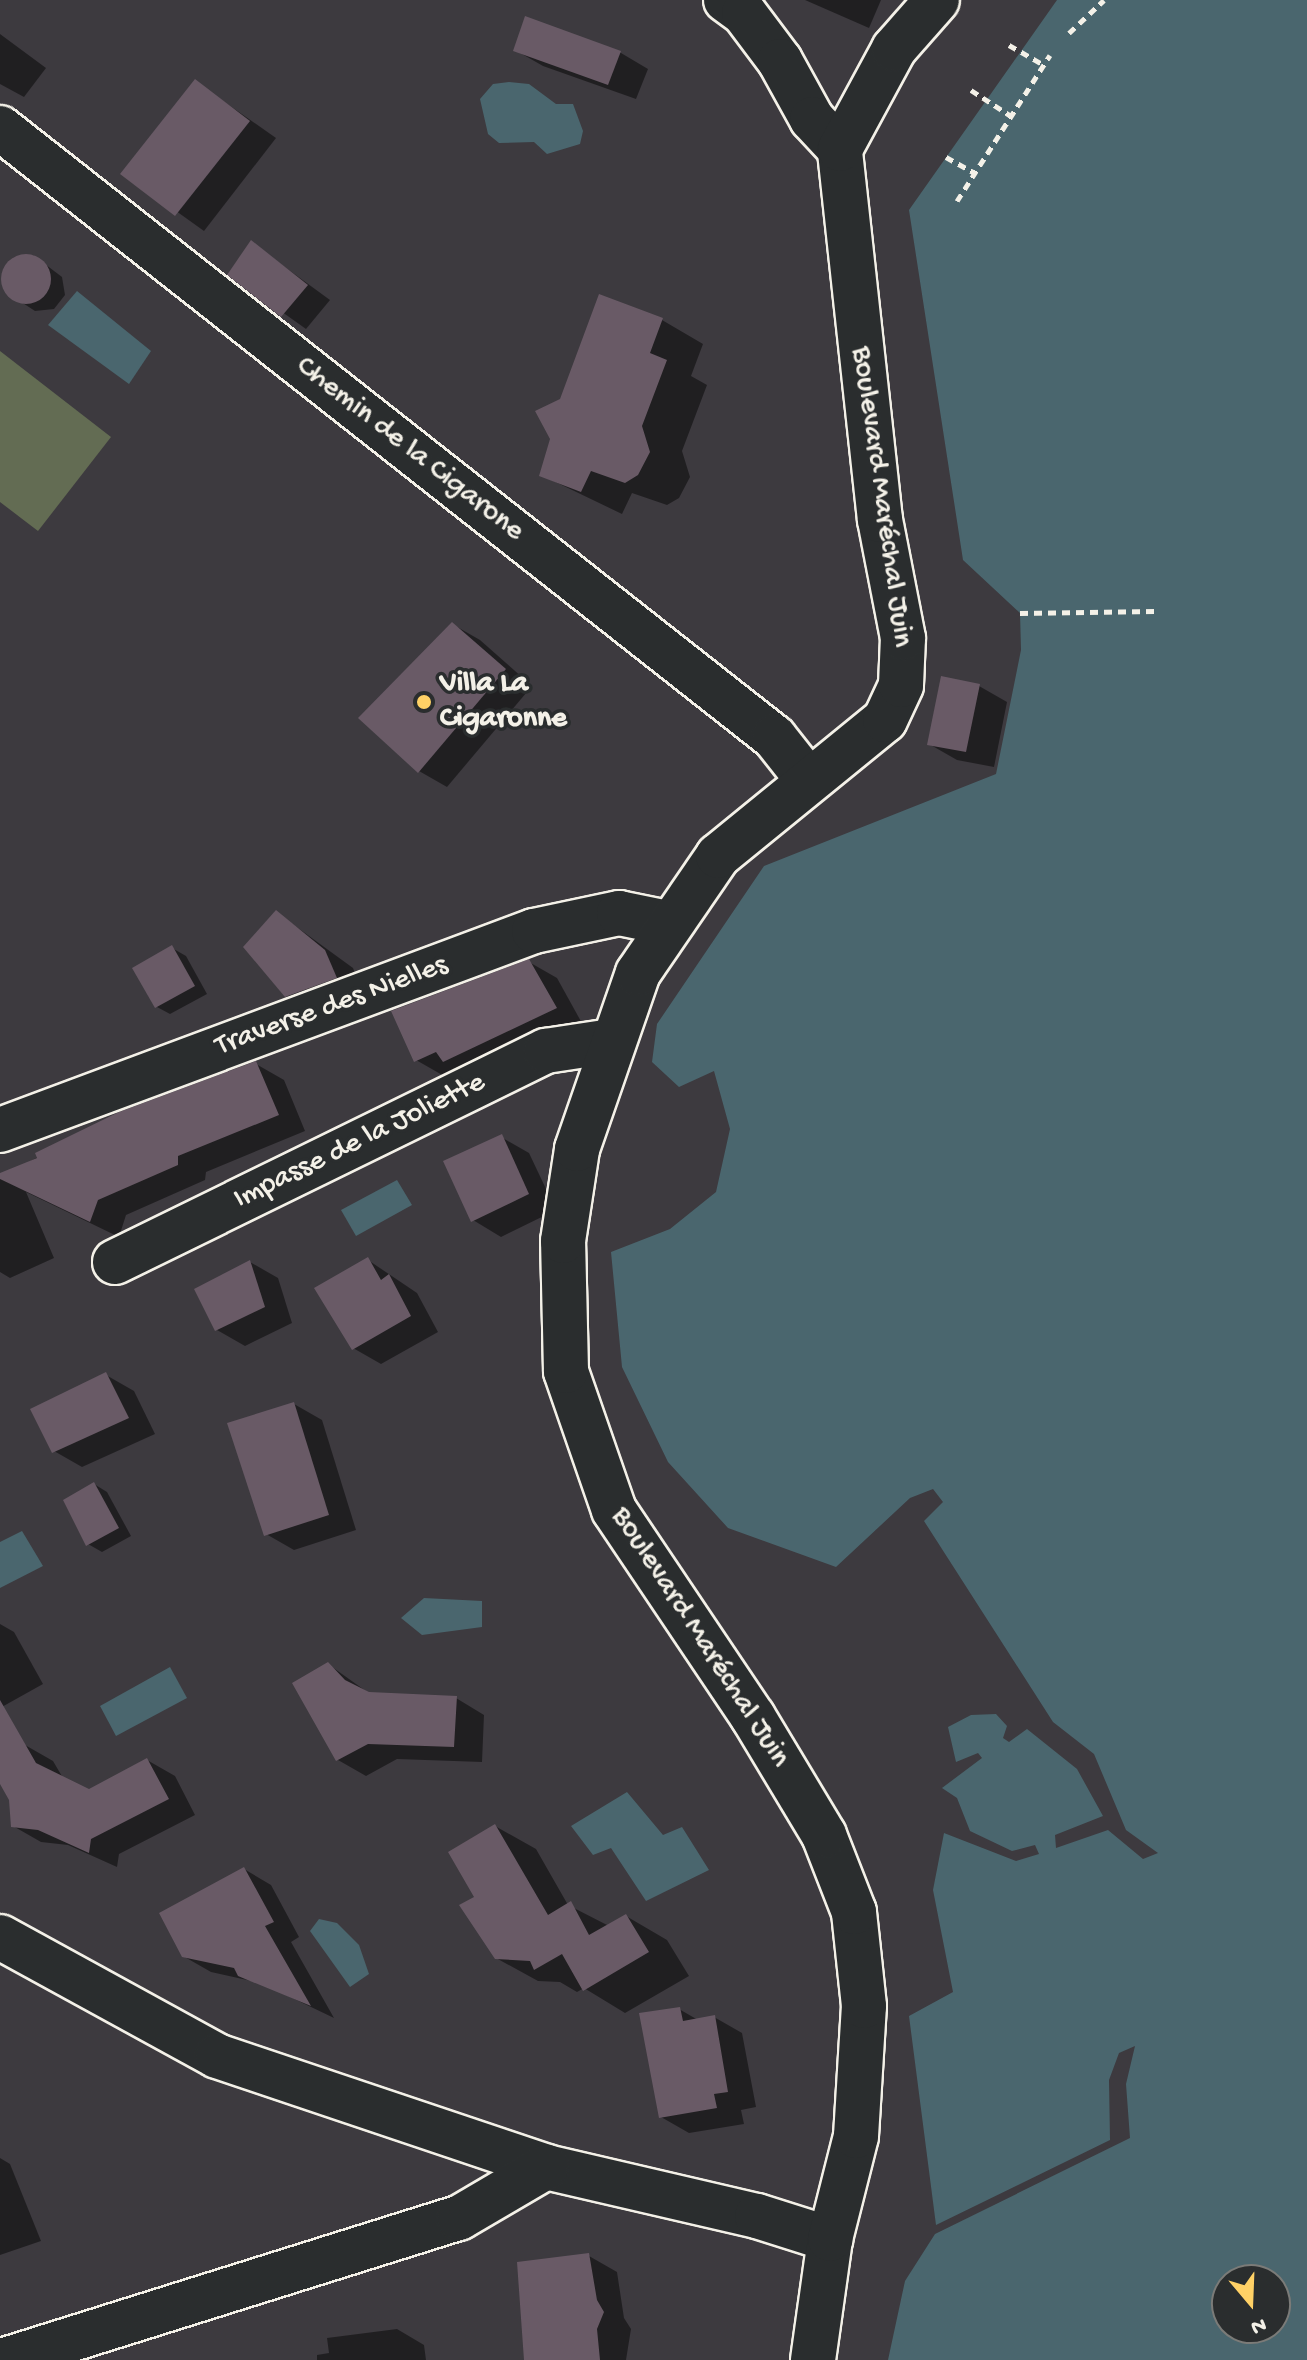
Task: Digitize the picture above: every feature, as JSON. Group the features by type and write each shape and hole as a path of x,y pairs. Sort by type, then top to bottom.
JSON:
{"street":[{"path":"726,0 744,13 780,61 812,119 840,149 894,49 937,0"},
{"name":"Chemin de la Cigarone","path":"0,128 774,737 808,780"},
{"name":"Boulevard Maréchal Juin","path":"813,2360 830,2239 856,2136 864,2006 854,1912 824,1835 753,1717 614,1510 566,1371 563,1241 577,1149 611,1041 638,973 668,923 718,856 885,720 901,685 903,638 880,520 840,149"},
{"name":"Traverse des Nielles","path":"0,1130 534,931 619,913 668,923"},
{"name":"Impasse de la Joliette","path":"115,1262 546,1051 611,1041"},
{"path":"0,1937 217,2056 546,2167 757,2216 830,2239"},
{"path":"5,2360 459,2218 546,2167"}],"path":[{"path":"1069,33 1104,0"},
{"path":"1009,45 1044,65"},
{"path":"957,201 1050,55"},
{"path":"971,90 1011,116"},
{"path":"946,157 975,173"},
{"path":"1020,613 1155,611"}],"green space":[{"path":"0,351 111,437 38,531 0,502"}],"water":[{"path":"1057,0 1307,0 1307,2360 888,2360 905,2281 935,2234 1130,2138 1126,2084 1135,2046 1119,2053 1109,2080 1110,2140 936,2225 909,2016 953,1992 933,1890 944,1833 1016,1861 1039,1854 1035,1845 1012,1851 970,1831 957,1798 942,1788 982,1758 978,1753 956,1762 948,1727 971,1715 996,1714 1007,1726 1003,1738 1009,1742 1027,1729 1077,1769 1103,1816 1055,1835 1056,1848 1108,1830 1143,1859 1158,1853 1126,1830 1094,1754 1053,1722 924,1521 943,1502 933,1489 910,1498 836,1567 728,1528 668,1462 622,1367 611,1252 670,1229 716,1192 730,1129 714,1071 679,1087 652,1062 657,1024 764,866 996,774 1021,650 1020,613 963,560 909,210"},
{"path":"493,84 529,84 556,104 573,104 583,131 580,144 547,154 534,142 499,143 488,134 480,99"},
{"path":"77,291 151,351 129,384 48,325"},
{"path":"397,1180 412,1205 356,1236 341,1210"},
{"path":"22,1531 43,1566 0,1588 0,1542"},
{"path":"424,1598 482,1601 482,1627 422,1635 401,1618"},
{"path":"170,1667 187,1698 116,1736 100,1706"},
{"path":"627,1792 663,1835 682,1827 709,1870 646,1901 611,1848 593,1855 571,1826"},
{"path":"319,1919 337,1923 359,1945 369,1974 350,1987 310,1931"}],"building":[{"path":"525,16 621,51 608,85 513,51"},
{"path":"195,79 250,121 175,216 120,174"},
{"path":"251,240 308,285 281,317 227,275"},
{"path":"26,254 44,261 51,279 44,297 26,304 8,297 1,279 8,261"},
{"path":"599,294 663,318 650,353 667,360 642,426 650,452 638,475 625,483 591,471 581,492 539,476 550,439 535,411 560,399"},
{"name":"Villa La Cigaronne","path":"452,622 506,669 418,773 358,718"},
{"path":"941,676 980,684 966,752 927,745"},
{"path":"276,910 325,950 337,978 285,997 243,947"},
{"path":"172,945 195,986 155,1008 132,968"},
{"path":"529,959 557,1008 443,1062 436,1052 414,1062 391,1011"},
{"path":"256,1061 279,1115 178,1156 178,1165 98,1200 90,1222 0,1179 0,1173 37,1158 35,1153 119,1112"},
{"path":"502,1134 529,1194 471,1222 443,1161"},
{"path":"368,1257 381,1280 389,1274 411,1316 352,1350 314,1288"},
{"path":"250,1260 265,1307 215,1331 194,1289"},
{"path":"106,1372 129,1418 52,1453 30,1409"},
{"path":"294,1402 329,1515 264,1536 227,1423"},
{"path":"94,1482 119,1528 86,1546 63,1500"},
{"path":"328,1662 345,1680 369,1692 457,1696 454,1747 368,1744 336,1761 292,1683"},
{"path":"0,1700 36,1763 89,1789 147,1758 169,1799 91,1839 89,1853 38,1830 11,1827 9,1800 0,1784"},
{"path":"495,1824 548,1915 571,1901 589,1935 626,1914 649,1952 583,1991 562,1954 534,1970 530,1961 495,1959 459,1905 474,1897 448,1852"},
{"path":"244,1867 274,1922 265,1926 311,2006 238,1976 234,1968 182,1957 159,1913"},
{"path":"680,2007 683,2021 715,2015 728,2092 714,2094 717,2108 659,2118 639,2013"},
{"path":"589,2253 597,2300 604,2312 597,2329 600,2360 524,2360 517,2262"}],"place":[{"name":"Villa La Cigaronne","path":"424,702"}]}
